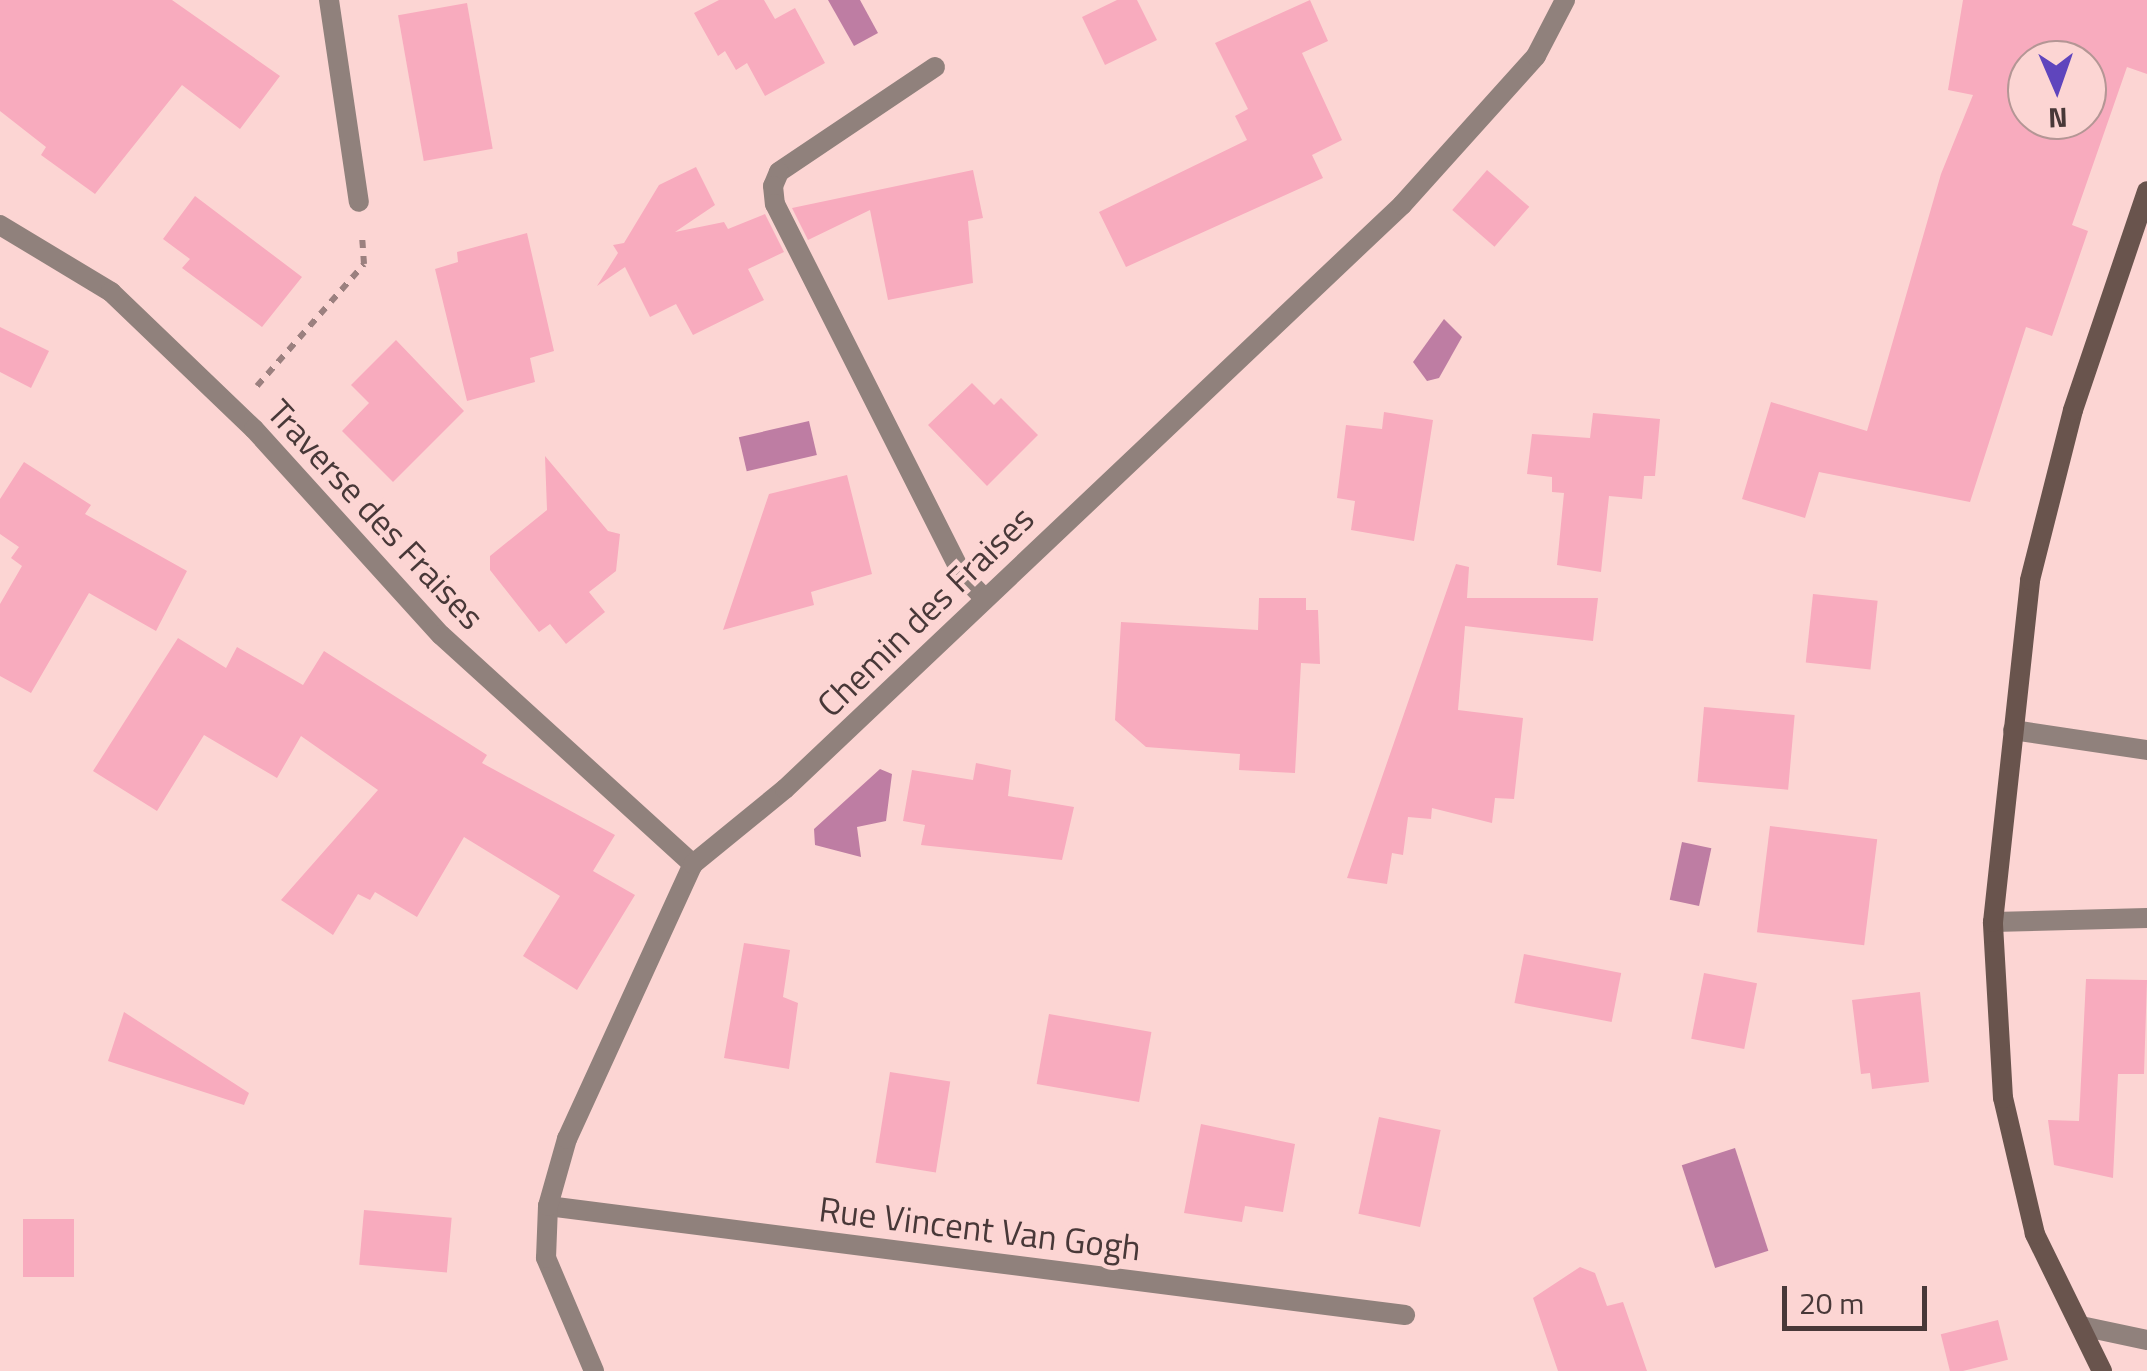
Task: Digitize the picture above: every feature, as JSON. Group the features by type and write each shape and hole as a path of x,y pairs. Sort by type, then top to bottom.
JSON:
{"main road":[{"path":"2102,1371 2035,1234 2003,1098 1993,922 2030,580 2073,410 2147,191"}],"street":[{"path":"329,0 359,202"},
{"name":"Chemin des Fraises","path":"594,1371 546,1258 548,1206 567,1139 693,864 786,788 1402,204 1536,56 1565,0"},
{"path":"936,67 778,172 773,186 775,204 953,558 984,599"},
{"name":"Traverse des Fraises","path":"0,225 111,292 236,411 441,635 693,864"},
{"path":"2013,730 2147,750"},
{"path":"1993,922 2147,918"},
{"name":"Rue Vincent Van Gogh","path":"548,1206 1404,1315"},
{"path":"2081,1326 2147,1340"}],"path":[{"path":"236,411 364,264 359,202"}],"shaded area":[{"path":"828,0 860,0 878,33 854,46"},
{"path":"1444,319 1462,337 1439,378 1427,381 1413,362"},
{"path":"809,421 817,455 747,471 739,437"},
{"path":"880,769 892,774 886,821 857,827 861,857 815,845 814,829"},
{"path":"1682,842 1711,848 1699,906 1670,900"},
{"path":"1735,1148 1768,1251 1715,1268 1682,1165"}],"building":[{"path":"0,0 172,0 280,76 240,129 182,85 95,194 41,155 46,147 0,111"},
{"path":"719,0 764,0 775,19 795,8 825,63 765,96 747,63 736,70 725,51 718,56 694,13"},
{"path":"1117,0 1137,0 1157,40 1105,65 1082,17"},
{"path":"1310,0 1328,41 1302,53 1342,140 1312,155 1323,178 1126,267 1099,212 1247,140 1235,116 1248,109 1215,43"},
{"path":"1963,0 2147,0 2147,74 2127,67 2107,124 2107,40 2007,40 2007,140 2102,140 2072,225 2088,231 2052,336 2026,327 1970,502 1819,472 1805,518 1742,499 1771,402 1867,431 1941,174 1973,95 1948,90"},
{"path":"467,3 493,149 424,161 398,15"},
{"path":"696,167 715,205 675,232 724,222 728,229 765,214 784,252 748,269 764,300 693,335 676,304 650,317 625,267 597,286 618,253 613,245 624,243 659,185"},
{"path":"973,170 983,218 968,221 973,283 888,300 870,210 808,240 792,208"},
{"path":"1487,170 1529,207 1494,247 1452,210"},
{"path":"195,196 302,277 262,327 182,268 190,259 163,239"},
{"path":"527,233 554,351 530,358 535,382 467,401 435,269 458,262 457,252"},
{"path":"0,327 49,351 31,388 0,372"},
{"path":"396,340 464,411 393,482 342,431 369,403 351,385"},
{"path":"972,383 994,405 1001,398 1038,435 987,486 928,425"},
{"path":"1384,412 1433,420 1414,541 1351,530 1355,501 1337,498 1346,425 1382,429"},
{"path":"1593,413 1660,419 1655,476 1644,476 1642,499 1609,496 1601,572 1557,565 1564,493 1552,492 1552,477 1527,474 1532,434 1590,438"},
{"path":"545,456 608,531 620,534 616,571 589,592 605,612 566,644 550,624 539,632 490,570 490,556 547,510"},
{"path":"24,462 91,505 85,514 187,571 156,631 89,593 31,693 0,676 0,604 22,566 11,558 19,547 0,534 0,499"},
{"path":"847,475 872,574 811,592 814,605 723,630 769,494"},
{"path":"1456,564 1469,567 1467,598 1598,598 1593,641 1465,626 1458,710 1523,718 1514,799 1495,798 1492,823 1432,808 1431,819 1408,817 1403,855 1392,853 1387,884 1347,878"},
{"path":"1813,594 1878,601 1870,669 1806,663"},
{"path":"1259,598 1306,598 1306,610 1318,610 1320,664 1301,663 1295,773 1239,770 1240,754 1146,747 1115,720 1121,622 1258,630"},
{"path":"178,638 226,668 237,647 303,685 324,651 487,755 482,763 615,835 593,871 635,895 577,990 523,956 560,896 464,837 417,917 375,892 370,900 358,894 333,935 281,900 378,790 301,736 277,778 204,735 157,811 93,771"},
{"path":"1704,707 1795,715 1788,790 1697,782"},
{"path":"976,763 1011,770 1008,796 1074,807 1062,860 921,845 925,825 903,821 912,770 973,780"},
{"path":"1770,826 1877,839 1864,945 1757,932"},
{"path":"744,943 790,950 783,997 798,1003 789,1069 724,1058"},
{"path":"1524,954 1621,973 1612,1022 1514,1003"},
{"path":"1704,973 1757,983 1744,1049 1691,1039"},
{"path":"2086,979 2147,980 2144,1074 2118,1074 2113,1178 2054,1165 2048,1120 2079,1121"},
{"path":"1920,992 1929,1082 1872,1089 1870,1073 1861,1074 1852,1000"},
{"path":"124,1012 249,1093 244,1105 108,1061"},
{"path":"1049,1014 1151,1032 1139,1102 1037,1084"},
{"path":"890,1072 950,1082 936,1172 876,1163"},
{"path":"1379,1117 1441,1130 1420,1227 1358,1214"},
{"path":"1201,1124 1295,1144 1283,1212 1245,1206 1242,1222 1184,1213"},
{"path":"364,1210 452,1218 447,1272 359,1265"},
{"path":"23,1219 74,1219 74,1277 23,1277"},
{"path":"1580,1267 1595,1273 1607,1306 1623,1302 1647,1371 1558,1371 1533,1298"},
{"path":"1998,1320 2008,1360 1950,1371 1941,1334"}]}
